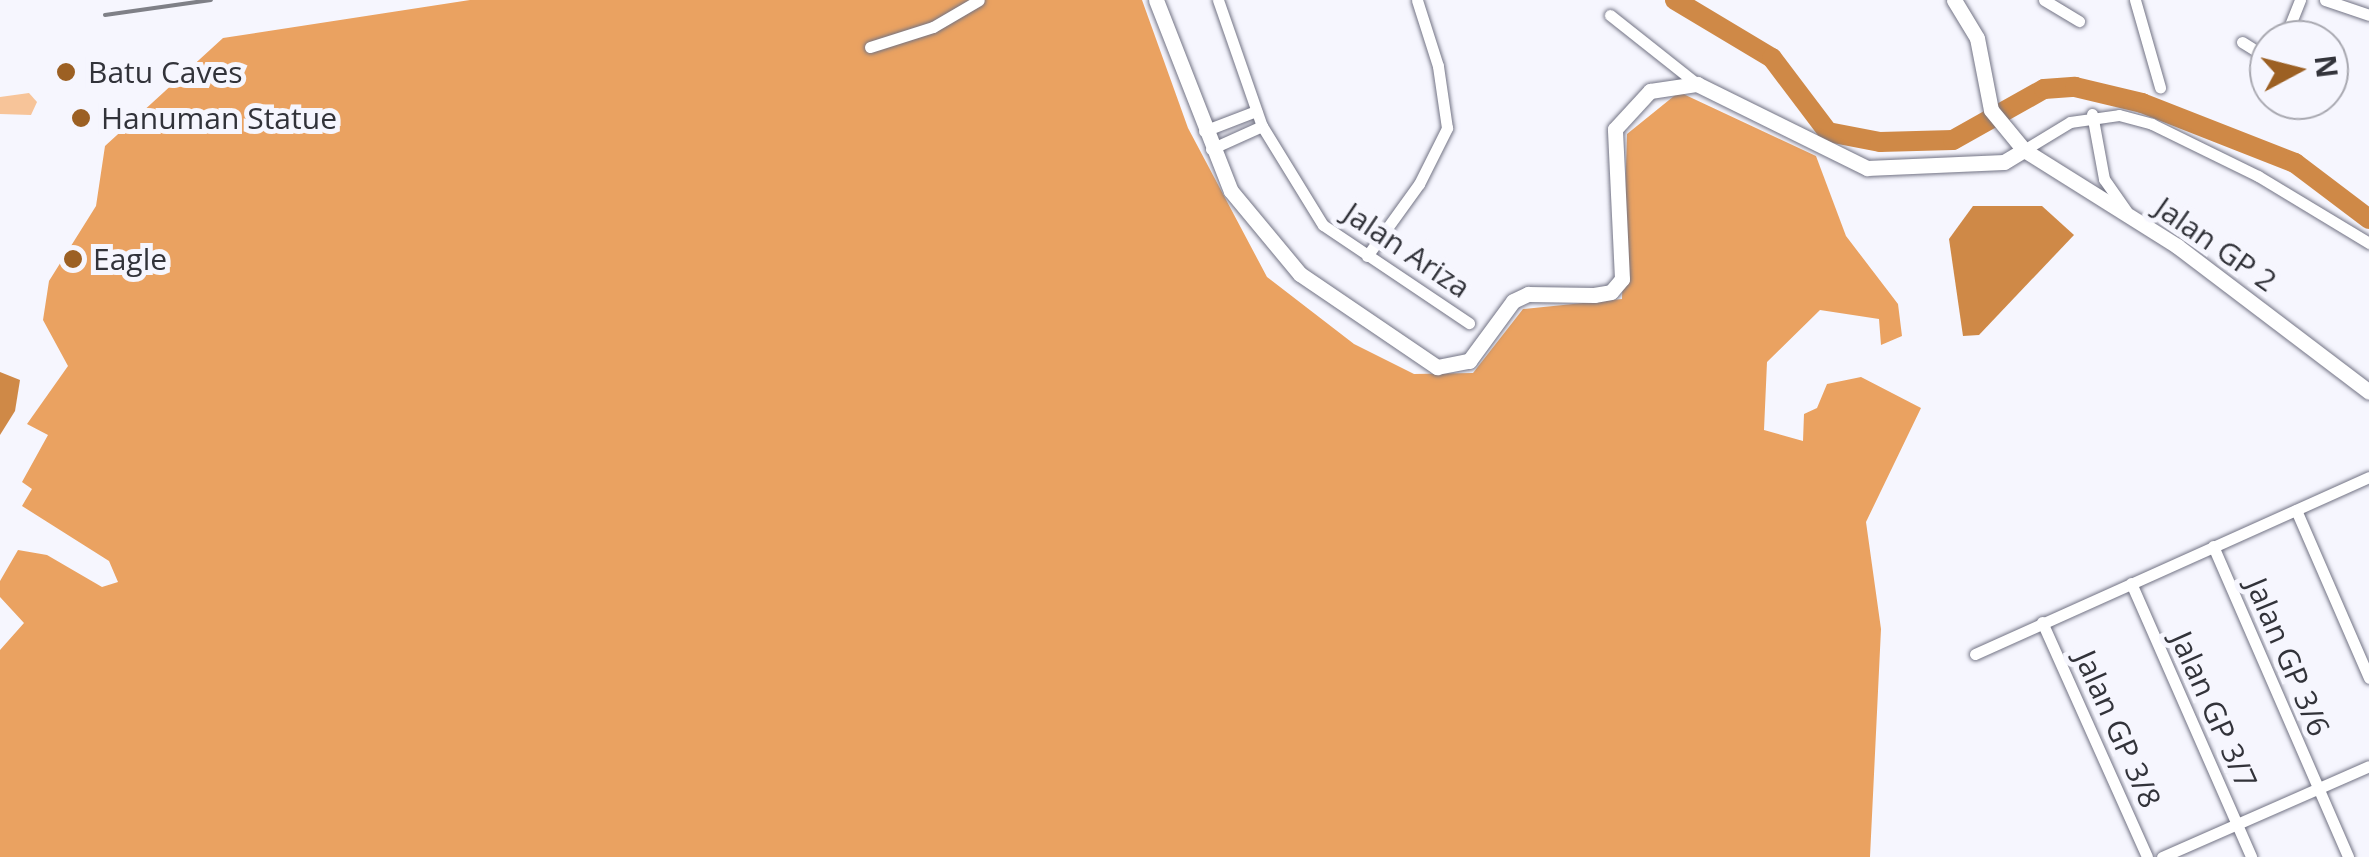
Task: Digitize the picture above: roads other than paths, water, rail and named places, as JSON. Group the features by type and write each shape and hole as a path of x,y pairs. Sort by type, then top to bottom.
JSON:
{"street":[{"path":"870,46 933,27 979,0"},
{"path":"1156,0 1211,149 1232,191 1300,274 1424,364 1454,366 1469,362 1514,302 1528,294 1611,292 1622,279 1615,130 1650,91 1696,84"},
{"name":"Jalan Ariza","path":"1218,0 1262,126 1323,225 1469,323"},
{"path":"1367,256 1429,168 1446,128 1438,66 1417,0"},
{"name":"Jalan GP 2","path":"1954,0 1975,30 1986,91 2009,135 2024,150 2130,216 2369,392"},
{"path":"2044,0 2080,22"},
{"path":"2135,0 2160,87"},
{"path":"2325,0 2368,10"},
{"path":"1610,15 1696,84 1867,168 2004,162 2092,114 2152,124 2342,222 2369,242"},
{"path":"2242,42 2249,46"},
{"path":"1204,131 1256,111"},
{"path":"2092,114 2104,179 2130,216"},
{"path":"1211,149 1262,126"},
{"path":"1975,654 2369,478"},
{"path":"2296,510 2369,678"},
{"name":"Jalan GP 3/6","path":"2213,546 2348,857"},
{"name":"Jalan GP 3/7","path":"2131,582 2252,857"},
{"name":"Jalan GP 3/8","path":"2042,622 2148,857"},
{"path":"2162,857 2369,766"}],"waterway":[{"path":"1675,0 1772,58 1828,132 1880,142 1953,140 2044,89 2075,87 2142,103 2295,163 2369,219"}],"railway":[{"path":"105,15 211,0"}],"place":[{"name":"Batu Caves","path":"66,72"},
{"name":"Hanuman Statue","path":"81,118"},
{"name":"Eagle","path":"73,259"}]}
